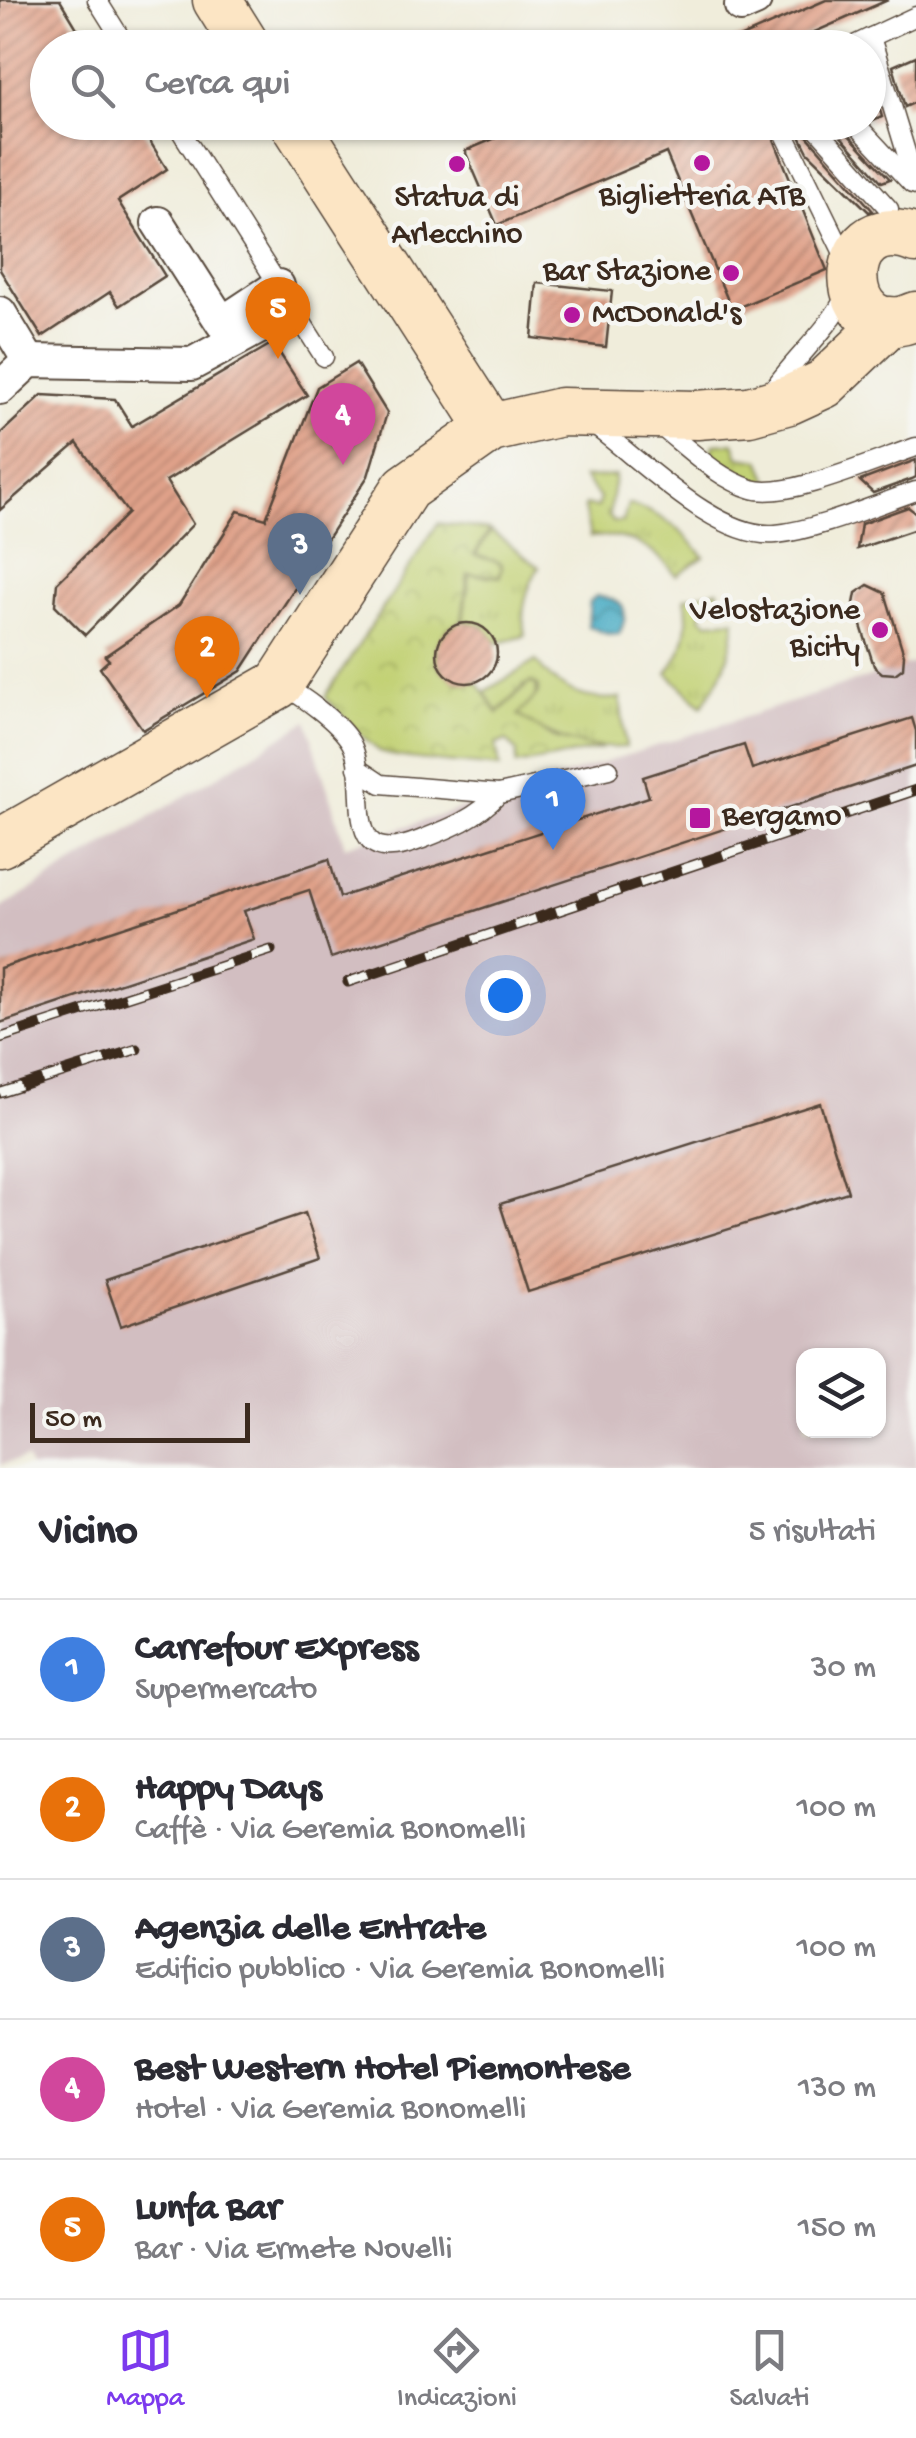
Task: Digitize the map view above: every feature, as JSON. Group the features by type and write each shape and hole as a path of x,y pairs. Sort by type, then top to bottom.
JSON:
{"main road":[{"path":"217,0 236,30"},
{"path":"306,140 491,428"},
{"path":"901,232 864,246 852,278 864,309 905,322"},
{"path":"0,843 280,684 406,488 491,428 572,412 736,414 760,408 824,384 905,322"}],"street":[{"path":"158,223 222,323 286,298"},
{"path":"0,388 29,361 192,364 286,298"},
{"path":"0,313 29,361"}],"lane":[{"path":"97,0 116,30"},
{"path":"885,30 916,16"},
{"path":"886,89 916,186"},
{"path":"185,140 324,358"},
{"path":"760,408 831,321 852,278 787,140"},
{"path":"826,140 888,209 901,232"},
{"path":"871,140 916,186"},
{"path":"572,412 694,502 744,530 776,534 916,492"},
{"path":"644,414 724,476 765,492 792,488 916,446"},
{"path":"280,684 298,694 350,742 358,768 364,830 369,840 385,848 405,846 472,819 498,794"},
{"path":"358,768 382,784 498,794 609,769"}],"shaded area":[{"path":"916,662 916,1468 30,1468 26,1458 0,1465 0,909 307,721 345,846"}],"green space":[{"path":"734,443 739,457 760,460 771,485 737,474 712,450 714,444"},
{"path":"615,476 609,516 613,522 623,522 628,504 651,512 688,539 704,557 676,575 658,556 638,544 616,537 590,537 584,508 597,508 600,498 583,478"},
{"path":"438,523 490,530 474,555 498,562 502,567 499,576 468,574 462,621 448,628 435,647 439,668 457,683 478,683 498,713 528,684 534,683 536,696 518,715 553,738 602,749 516,765 517,752 507,741 496,744 500,767 388,755 368,741 325,697"},
{"path":"491,531 539,567 525,600 525,636 498,643 482,625 463,621 469,574 500,577 502,564 475,555"},
{"path":"718,590 720,605 703,607 701,617 707,622 735,620 734,632 725,665 702,706 667,673 685,638 685,598"},
{"path":"536,661 572,692 595,698 620,698 626,747 596,747 569,741 518,715 539,693 539,687 532,682 498,712 484,692"}],"water":[{"path":"596,596 622,606 625,618 619,634 609,635 588,626 590,602"}],"building":[{"path":"0,0 60,0 78,30 30,30 30,140 149,140 167,169 118,201 165,276 119,306 110,292 42,337 0,270"},
{"path":"826,0 888,0 819,30 757,30"},
{"path":"916,56 916,102 905,107 893,66"},
{"path":"491,140 774,140 827,270 732,310 666,153 497,225 465,151"},
{"path":"802,140 811,140 873,211 869,212 808,152"},
{"path":"844,140 853,140 890,179 882,182"},
{"name":"McDonald's","path":"537,283 612,291 606,347 532,338"},
{"path":"273,343 307,395 166,481 193,524 85,635 55,605 57,583 128,513 77,443 0,510 0,434 42,395 115,399 132,426"},
{"path":"356,363 387,413 368,476 241,671 143,730 100,668 109,660 105,656 179,605 238,511 266,519 317,387"},
{"path":"916,460 916,477 912,479 873,493 860,481"},
{"path":"908,507 916,513 916,529 857,549 861,524"},
{"name":"Velostazione Bicity","path":"868,585 885,593 904,655 903,668 895,674 882,673 874,666 854,604 856,593"},
{"path":"467,623 488,632 497,653 488,674 467,683 446,674 437,653 446,632"},
{"path":"912,718 916,766 331,958 309,890 244,911 254,939 0,1023 0,968 329,859 340,897 649,797 643,777 744,745 752,769"},
{"path":"820,1103 848,1192 528,1292 500,1204"},
{"path":"305,1213 320,1258 121,1326 105,1280"}],"railway":[{"path":"348,982 916,790"},
{"path":"0,1038 271,950"},
{"path":"0,1093 137,1049"}],"place":[{"name":"Biglietteria ATB","path":"702,163"},
{"name":"Statua di Arlecchino","path":"457,164"},
{"name":"Bar Stazione","path":"731,273"},
{"name":"McDonald's","path":"572,315"},
{"name":"Lunfa Bar","path":"278,359"},
{"name":"Best Western Hotel Piemontese","path":"343,465"},
{"name":"Agenzia delle Entrate","path":"300,595"},
{"name":"Velostazione Bicity","path":"880,630"},
{"name":"Happy Days","path":"207,698"},
{"name":"Bergamo","path":"700,818"},
{"name":"Carrefour Express","path":"553,850"}]}
